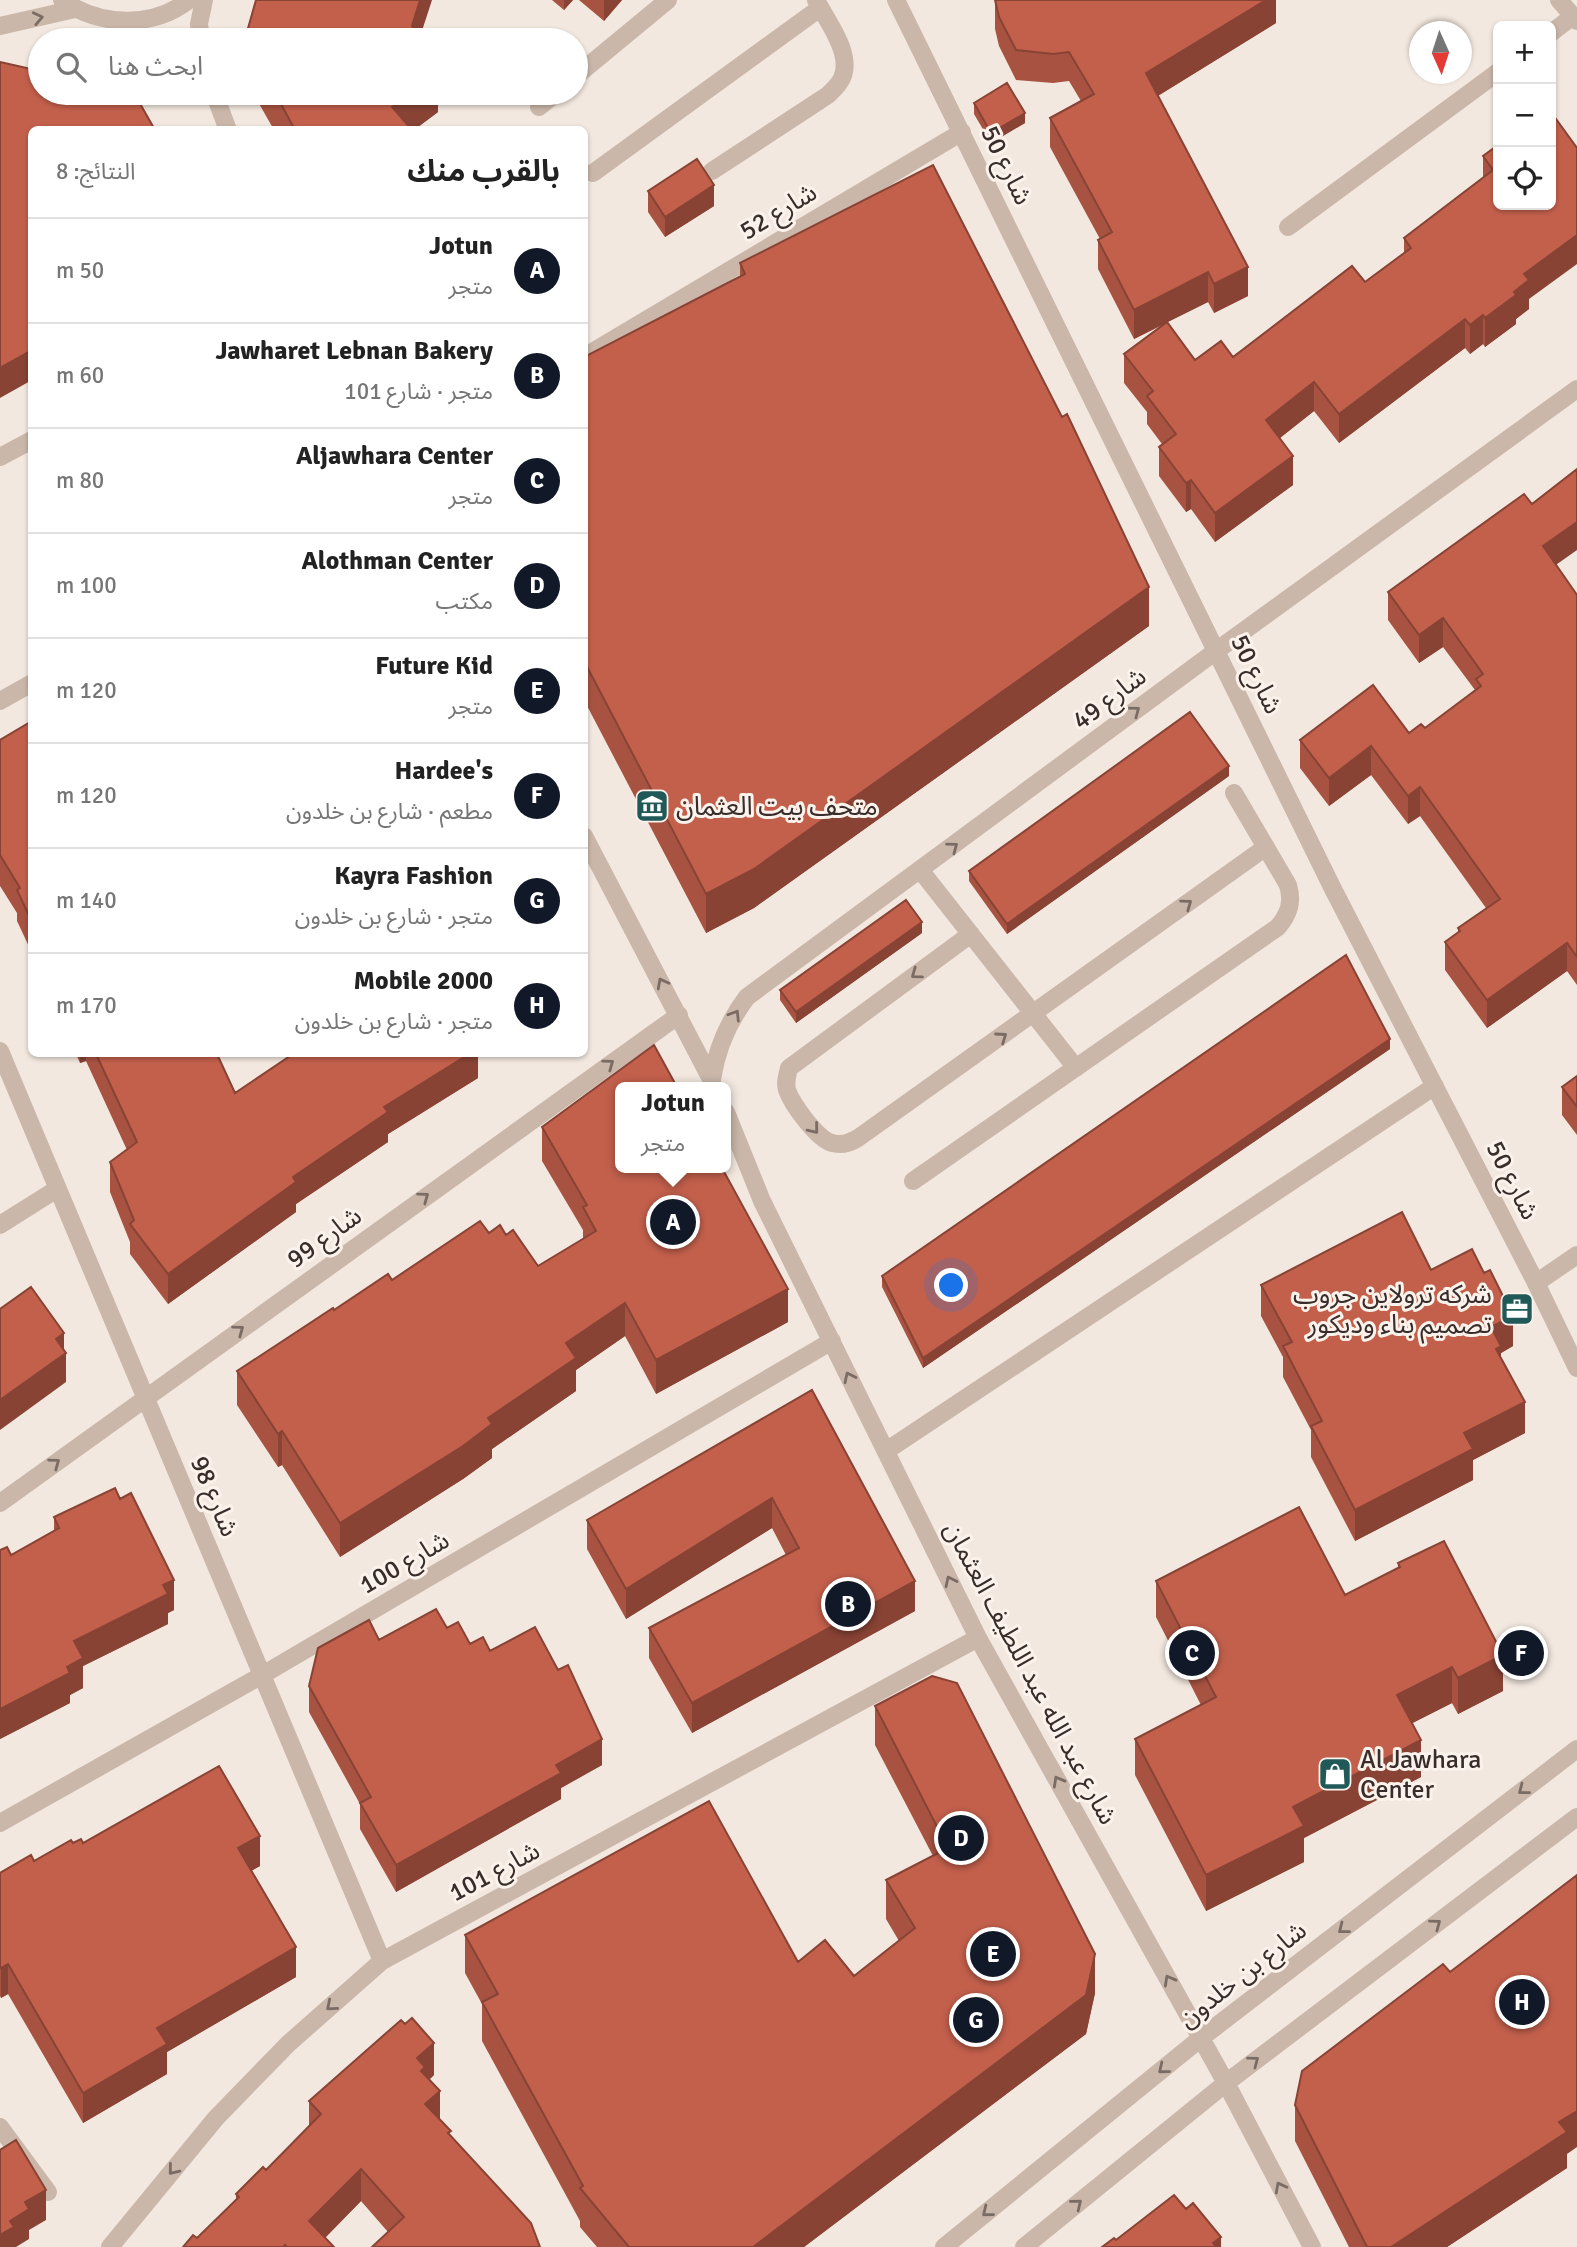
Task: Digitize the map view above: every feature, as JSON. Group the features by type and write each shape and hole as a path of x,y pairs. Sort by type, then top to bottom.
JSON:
{"street":[{"path":"0,26 69,5 103,19 132,21 160,16 189,0"},
{"path":"200,28 204,0"},
{"path":"588,66 668,0"},
{"name":"شارع 50","path":"896,0 1332,887 1577,1368"},
{"path":"1556,30 1575,19 1559,0"},
{"path":"593,173 818,4 845,61 844,75 839,84 828,95 712,171"},
{"path":"1288,227 1493,76"},
{"path":"219,105 226,126"},
{"name":"شارع 52","path":"588,354 962,132"},
{"name":"شارع 49","path":"713,1082 723,1035 747,997 1577,389"},
{"path":"0,457 28,442"},
{"path":"0,701 28,685"},
{"path":"913,1181 1278,927 1290,908 1288,885 1234,793"},
{"path":"588,844 712,1082"},
{"path":"971,934 789,1068 787,1088 814,1130 830,1143 850,1143 1266,846"},
{"path":"921,871 1076,1068"},
{"name":"شارع 99","path":"0,1503 679,1015"},
{"name":"شارع 98","path":"0,1051 264,1674 382,1961"},
{"path":"886,1451 1435,1086"},
{"name":"شارع عبد الله عبد اللطيف العثمان","path":"731,1124 762,1200 978,1638 1226,2082 1312,2247"},
{"path":"0,1225 57,1189"},
{"path":"1536,1283 1577,1255"},
{"name":"شارع 100","path":"0,1823 264,1674 832,1341"},
{"name":"شارع 101","path":"110,2247 216,2118 288,2044 382,1961 978,1638"},
{"name":"شارع بن خلدون","path":"944,2247 1201,2038 1577,1749"},
{"path":"1024,2247 1226,2082 1577,1816"},
{"path":"0,2127 48,2192"}],"building":[{"path":"256,0 420,0 413,28 248,28"},
{"path":"995,0 1266,0 1146,73 1248,267 1214,284 1208,272 1134,310 1098,240 1112,232 1050,118 1094,94 1069,52 1053,54 1016,50 999,17"},
{"path":"0,62 28,68 28,105 141,105 153,126 28,126 28,352 0,368"},
{"path":"1007,83 1025,113 991,133 974,103"},
{"path":"281,105 395,105 392,107 409,126 293,126"},
{"path":"1556,119 1577,148 1577,235 1524,274 1529,280 1514,292 1516,295 1485,318 1483,315 1470,325 1465,319 1339,414 1314,382 1266,420 1293,456 1215,513 1191,480 1186,483 1159,447 1176,434 1147,396 1153,391 1124,354 1167,322 1195,360 1221,341 1233,357 1352,266 1365,282 1411,248 1404,238 1493,170 1493,210 1556,210"},
{"path":"1493,149 1493,170 1483,156"},
{"path":"697,159 714,185 665,217 648,191"},
{"path":"933,165 1062,417 1067,414 1149,587 754,869 706,894 588,669 588,355 745,274 740,263"},
{"path":"1577,469 1577,522 1543,546 1577,595 1577,957 1567,943 1487,1000 1445,942 1460,931 1458,928 1500,899 1420,787 1408,796 1371,746 1329,778 1300,740 1373,685 1409,733 1421,724 1425,728 1481,686 1476,679 1483,674 1443,618 1419,635 1388,592 1524,494 1532,504"},
{"path":"1190,712 1229,766 1007,924 969,871"},
{"path":"28,723 28,913 17,890 20,888 0,855 0,740"},
{"path":"906,900 922,922 796,1012 780,990"},
{"path":"1346,955 1390,1039 923,1358 882,1276"},
{"path":"654,1045 674,1082 615,1082 615,1173 725,1173 788,1289 656,1360 625,1303 566,1343 576,1358 488,1418 492,1424 463,1446 340,1523 282,1431 278,1434 237,1371 388,1274 392,1280 480,1221 489,1233 500,1225 506,1235 513,1230 538,1266 596,1231 583,1207 587,1205 542,1127"},
{"path":"97,1057 218,1057 235,1093 289,1057 464,1057 384,1107 388,1112 293,1177 296,1182 168,1274 130,1224 134,1220 110,1162 137,1142"},
{"path":"1577,1076 1577,1107 1562,1087"},
{"path":"1402,1212 1431,1270 1472,1249 1484,1273 1490,1270 1513,1316 1491,1327 1501,1346 1496,1349 1525,1402 1464,1433 1473,1449 1355,1510 1311,1426 1322,1421 1283,1346 1292,1342 1261,1285"},
{"path":"31,1287 64,1333 56,1339 66,1353 0,1400 0,1309"},
{"path":"812,1390 915,1581 692,1703 649,1628 799,1548 772,1498 626,1589 587,1520"},
{"path":"115,1488 120,1499 131,1493 174,1580 163,1585 168,1594 74,1641 83,1658 67,1667 70,1673 0,1709 0,1550 7,1547 11,1555 59,1528 54,1517"},
{"path":"1299,1507 1345,1595 1400,1567 1398,1563 1444,1541 1503,1655 1458,1678 1452,1667 1397,1695 1421,1740 1293,1807 1304,1826 1206,1875 1135,1739 1216,1697 1156,1581"},
{"path":"436,1609 447,1628 458,1622 470,1644 483,1637 490,1651 535,1627 558,1670 568,1665 602,1739 556,1765 561,1773 396,1865 360,1803 371,1797 309,1686 318,1648 369,1620 379,1640"},
{"path":"932,1676 957,1683 1095,1954 1086,1995 753,2247 629,2247 580,2188 583,2186 482,2002 498,1994 465,1935 709,1801 798,1962 825,1940 854,1976 915,1928 886,1880 948,1848 875,1706"},
{"path":"219,1766 260,1836 238,1848 296,1947 157,2028 167,2044 83,2093 8,1964 1,1968 0,1966 0,1873 31,1855 34,1861 71,1840 73,1843 81,1839 83,1843"},
{"path":"1577,1875 1577,2111 1559,2122 1567,2132 1391,2247 1367,2247 1295,2105 1302,2071 1443,1964 1450,1972"},
{"path":"412,2018 434,2043 417,2058 425,2067 421,2071 440,2091 425,2104 451,2131 448,2133 531,2223 540,2247 372,2247 404,2217 361,2169 309,2221 334,2247 183,2247 193,2235 197,2238 239,2197 236,2194 263,2167 266,2170 321,2114 309,2101 401,2020 405,2024"},
{"path":"16,2140 46,2190 25,2202 29,2209 10,2221 14,2227 0,2235 0,2150"},
{"path":"1174,2195 1186,2209 1193,2203 1221,2237 1213,2243 1216,2247 1102,2247 1114,2238 1116,2240"}],"place":[{"name":"متحف بيت العثمان","path":"652,806"},
{"name":"Jotun","path":"673,1222"},
{"name":"شركه ترولاين جروب تصميم بناء وديكور","path":"1517,1309"},
{"name":"Jawharet Lebnan Bakery","path":"848,1604"},
{"name":"Aljawhara Center","path":"1192,1653"},
{"name":"Hardee's","path":"1521,1653"},
{"name":"Al Jawhara Center","path":"1335,1774"},
{"name":"Alothman Center","path":"961,1838"},
{"name":"Future Kid","path":"993,1954"},
{"name":"Mobile 2000","path":"1522,2002"},
{"name":"Kayra Fashion","path":"976,2020"}]}
